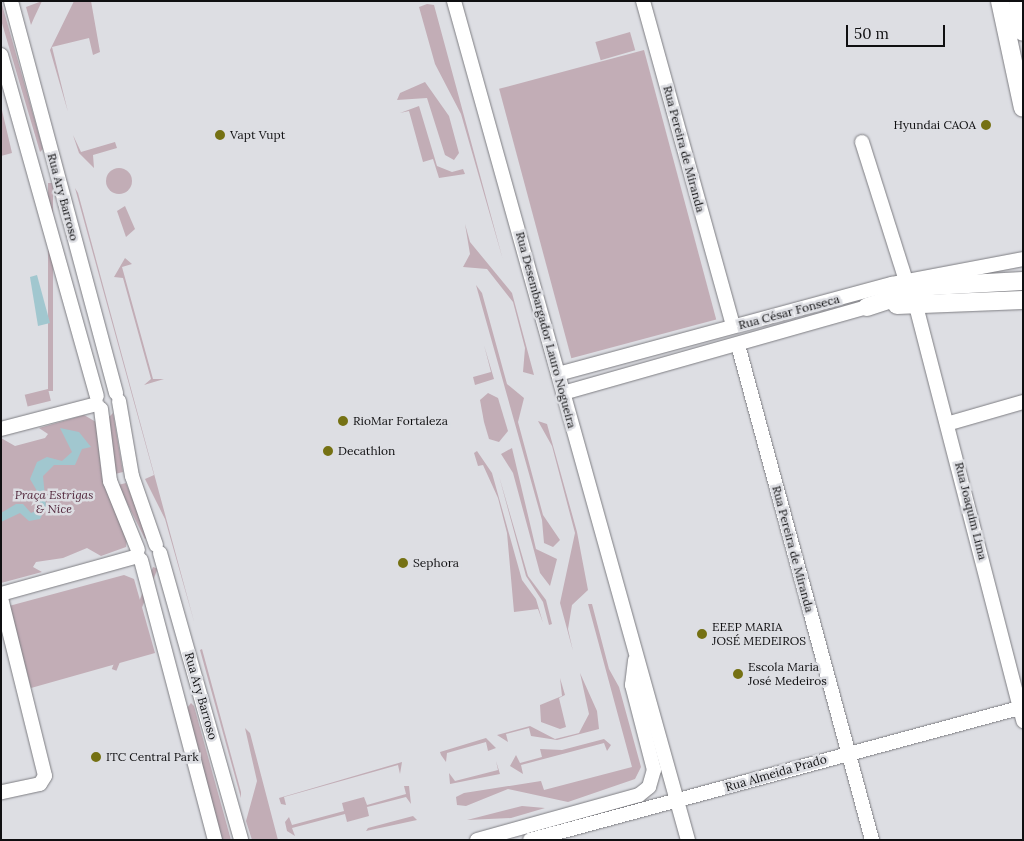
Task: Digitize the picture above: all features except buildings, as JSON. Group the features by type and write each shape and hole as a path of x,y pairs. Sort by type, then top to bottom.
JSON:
{"main road":[{"path":"1000,1 1023,108"},
{"path":"1018,1 1023,32"},
{"path":"867,307 930,286 1023,281"},
{"path":"867,307 915,302 1023,300"}],"street":[{"name":"Rua Ary Barroso","path":"11,1 117,397 132,476 158,549 198,684 240,840"},
{"name":"Rua Desembargador Lauro Nogueira","path":"454,1 635,660 645,680 688,840"},
{"name":"Rua Pereira de Miranda","path":"643,1 733,326"},
{"name":"Rua Ary Barroso","path":"1,55 98,403 110,481 139,556 215,840"},
{"path":"862,142 906,281"},
{"path":"33,167 54,165"},
{"name":"Rua César Fonseca","path":"558,374 906,281 1023,259"},
{"name":"Rua Joaquim Lima","path":"915,302 950,423 1022,712"},
{"name":"Rua César Fonseca","path":"562,393 738,345 867,307"},
{"name":"Rua Pereira de Miranda","path":"738,345 872,840"},
{"path":"1,429 98,403 114,410 117,397 105,389 98,403"},
{"path":"950,423 1023,402"},
{"path":"1,594 139,556 153,563 158,549"},
{"path":"1,598 46,776 40,784 1,792"},
{"name":"Rua Desembargador Lauro Nogueira","path":"477,840 646,791 654,770 632,685 635,660"},
{"path":"176,689 198,684"},
{"name":"Rua Almeida Prado","path":"530,840 848,753 1022,712"}],"green space":[{"path":"1,1 43,149 40,152 1,20"},
{"path":"42,1 34,18 31,25 26,7"},
{"path":"74,1 91,1 100,52 93,55 89,38 52,47 68,112 50,50"},
{"path":"427,4 434,5 503,260 461,114 435,64 419,7"},
{"path":"630,32 635,50 601,60 595,42"},
{"path":"644,50 716,319 571,358 499,89"},
{"path":"425,82 449,116 459,153 454,160 445,155 427,98 397,100 400,93"},
{"path":"1,106 12,153 1,156"},
{"path":"419,106 437,166 452,172 463,169 465,174 439,178 433,159 423,162 409,111 400,113"},
{"path":"73,135 81,152 115,142 117,148 93,155 94,168 79,153"},
{"path":"119,168 128,172 132,181 128,190 119,194 110,190 106,181 110,172"},
{"path":"48,183 53,183 53,391 48,391"},
{"path":"75,188 78,193 195,625 165,519 145,479 154,475"},
{"path":"125,206 135,229 126,237 117,211"},
{"path":"465,224 470,242 512,293 534,375 523,372 525,348 513,302 487,269 463,267 470,254"},
{"path":"125,258 132,264 122,267 153,379 164,379 144,385 151,379 123,278 114,277"},
{"path":"476,285 482,293 507,384 524,398 518,422 543,515 560,540 553,547 544,543 542,520"},
{"path":"484,345 494,379 475,385 473,377 491,372"},
{"path":"48,389 51,401 28,406 25,395"},
{"path":"488,393 498,398 508,431 499,442 489,439 484,422 480,400"},
{"path":"113,413 123,472 115,474 109,417"},
{"name":"Praça Estrigas & Nice","path":"84,415 96,422 102,477 127,539 126,547 101,556 87,548 63,558 36,562 33,567 42,572 1,583 1,438 15,446 45,438 48,434 39,428"},
{"path":"538,421 547,424 577,532 588,590 572,605 568,629 573,651 560,603 575,533 552,446"},
{"path":"512,448 536,549 557,559 550,586 540,573 513,473 501,454"},
{"path":"477,451 492,473 522,580 536,599 543,623 538,609 514,612 507,533 498,498 483,465 478,466 474,453"},
{"path":"499,476 528,576 546,600 552,624 549,625 543,602 526,576"},
{"path":"126,483 148,537 145,539 118,485"},
{"path":"153,567 158,569 116,671 112,669"},
{"path":"124,575 134,579 155,653 31,688 9,606"},
{"path":"588,604 592,604 609,669 619,687 641,767 635,779 568,802 508,789 466,806 457,805 456,797 464,793 541,781 544,790 632,767"},
{"path":"202,649 241,792 241,798 200,650"},
{"path":"580,673 597,711 599,729 557,740 531,736 529,728 506,734 508,742 497,735 530,726 555,739 579,733 589,714"},
{"path":"560,678 565,695 559,698 566,727 560,729 541,722 540,705 562,696"},
{"path":"191,703 194,706 231,840 222,840 187,708"},
{"path":"245,728 250,733 278,840 252,840 246,821 257,781"},
{"path":"486,738 496,748 488,751 486,742 447,753 446,762 441,755 440,752"},
{"path":"604,739 611,745 607,751 604,743 521,765 523,774 510,766 516,755 520,763 542,757 540,749 562,750"},
{"path":"496,761 500,774 450,784 449,773 455,781 498,770"},
{"path":"402,762 400,774 398,765 284,797 286,805 281,804 279,798"},
{"path":"404,786 409,786 411,804 406,797 367,807 369,816 347,822 345,814 292,828 295,836 287,831 285,822 289,817 292,825 344,811 342,803 364,797 367,805 406,794"},
{"path":"522,806 545,808 511,818 467,820"},
{"path":"413,816 417,820 366,831 368,828"}],"water":[{"path":"37,275 50,323 38,326 30,277"},
{"path":"60,428 79,432 91,447 82,449 75,465 54,465 43,476 46,507 40,519 29,521 20,513 1,522 1,513 16,504 23,504 31,513 38,510 37,491 30,479 37,462 47,457 62,461 72,452"}],"place":[{"name":"Hyundai CAOA","path":"986,125"},
{"name":"Vapt Vupt","path":"220,135"},
{"name":"RioMar Fortaleza","path":"343,421"},
{"name":"Decathlon","path":"328,451"},
{"name":"Sephora","path":"403,563"},
{"name":"EEEP MARIA JOSÉ MEDEIROS","path":"702,634"},
{"name":"Escola Maria José Medeiros","path":"738,674"},
{"name":"ITC Central Park","path":"96,757"}]}
